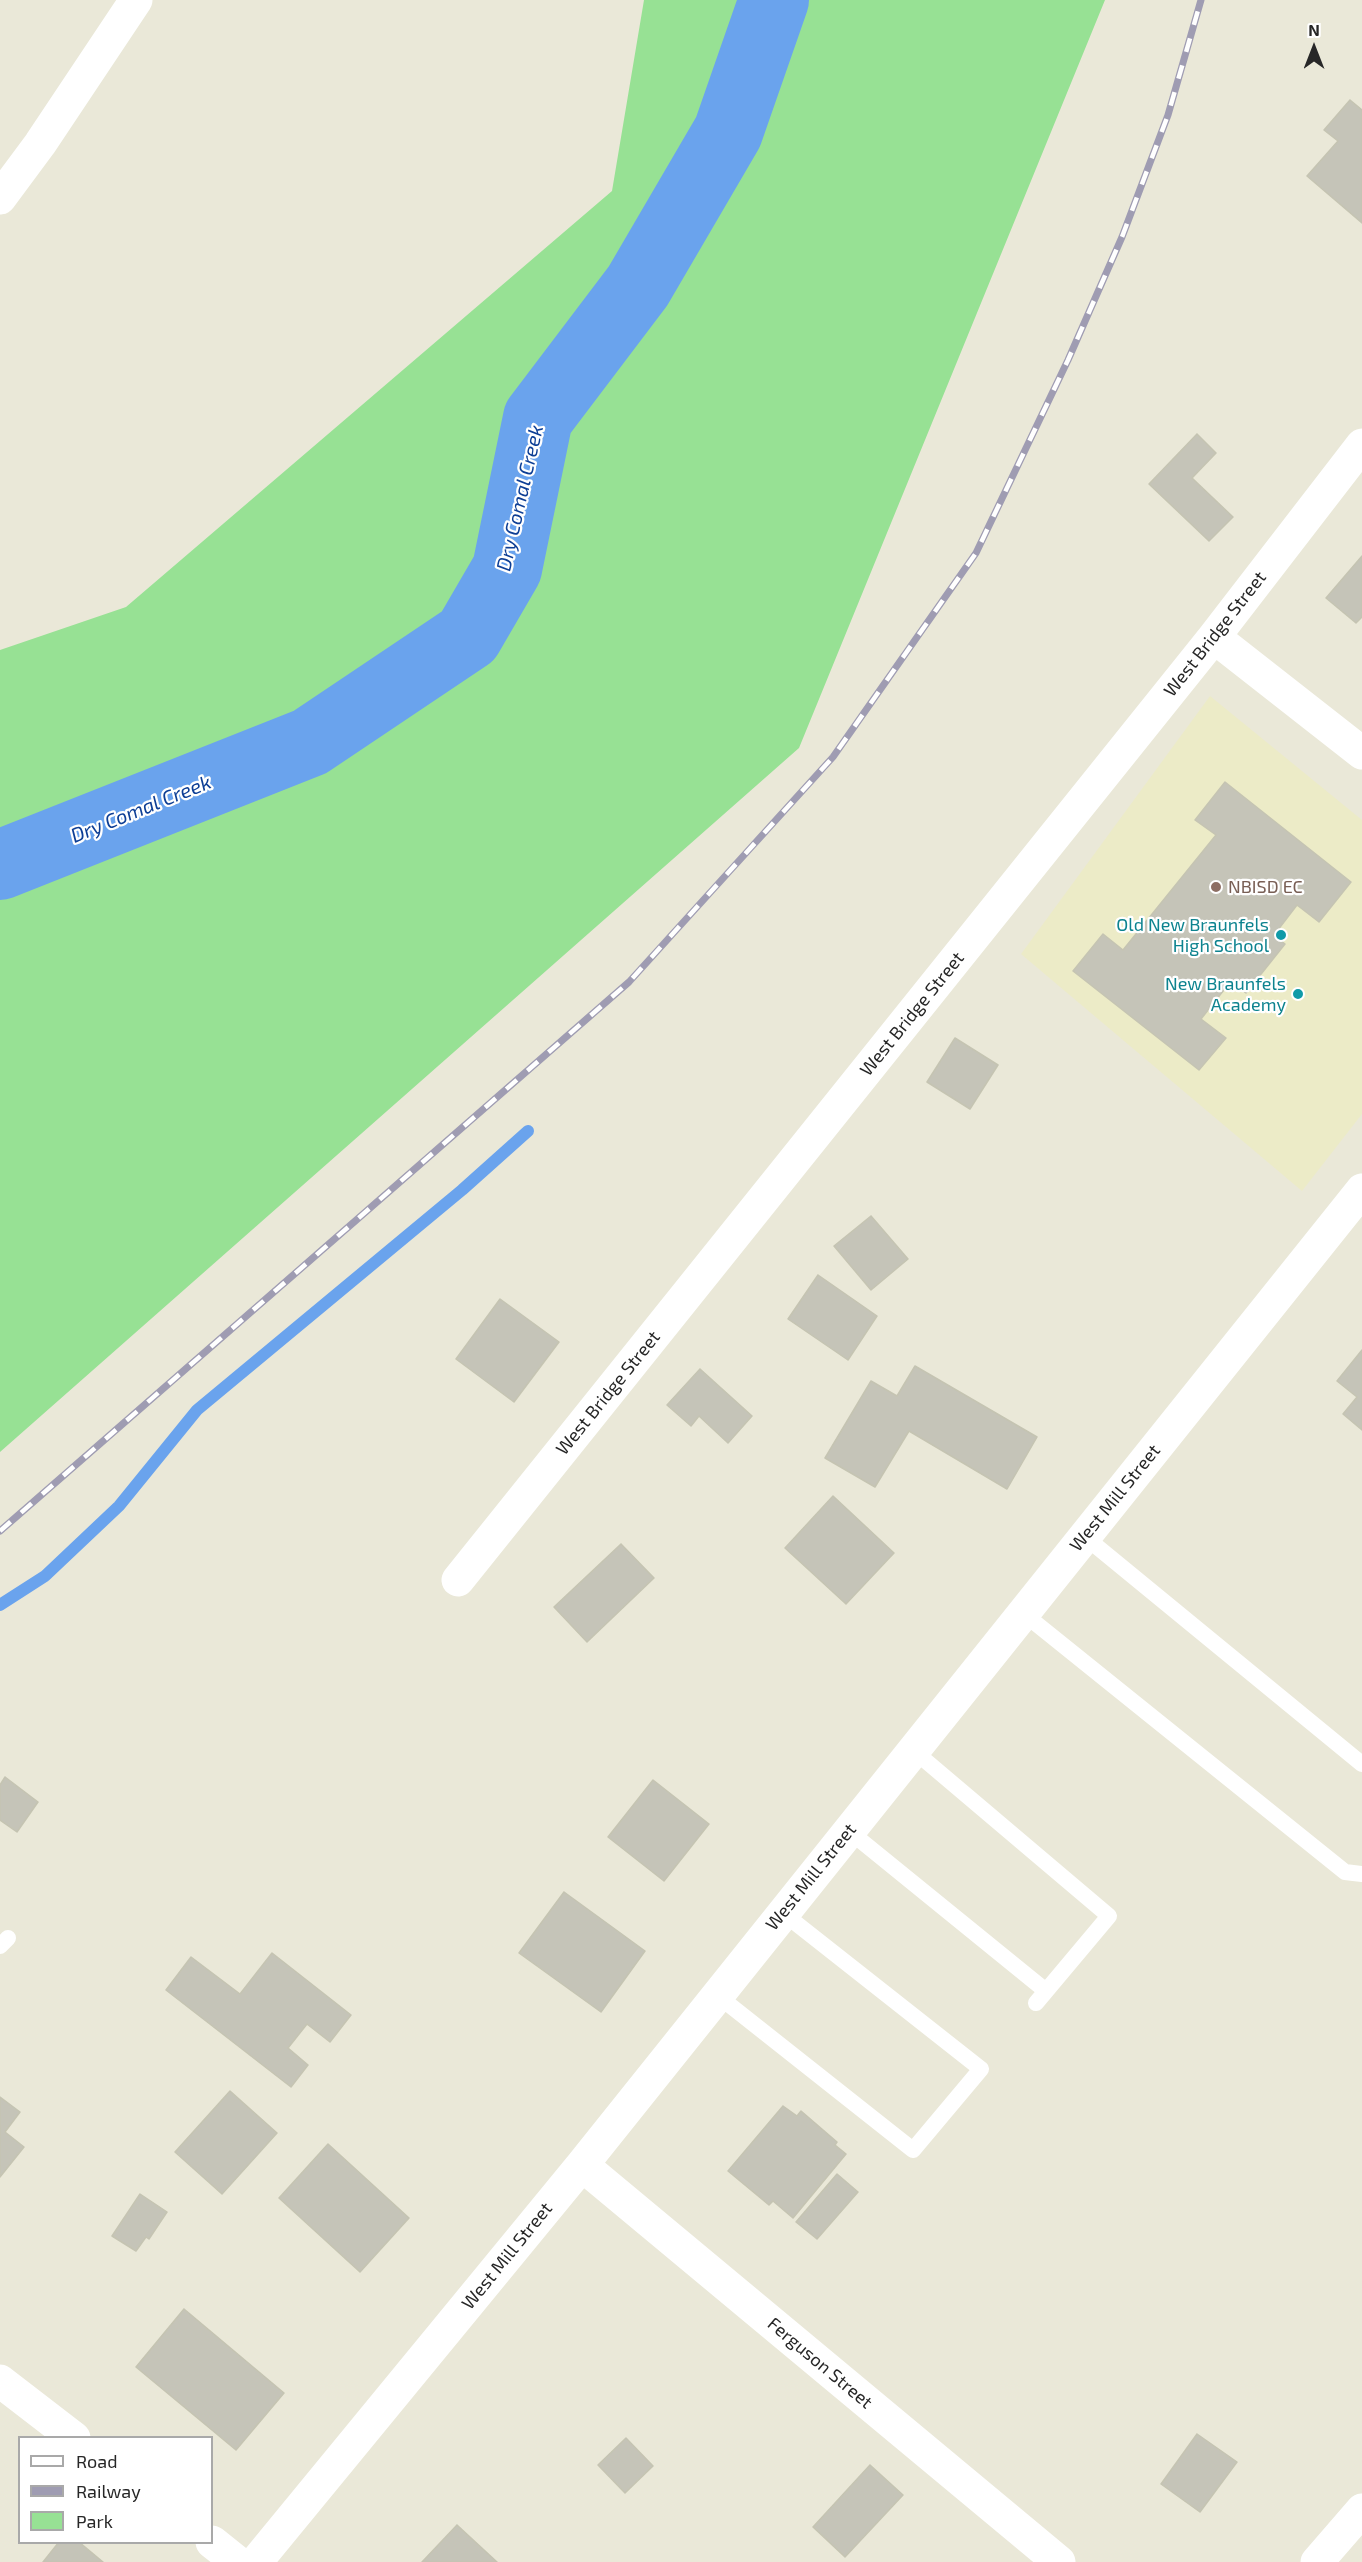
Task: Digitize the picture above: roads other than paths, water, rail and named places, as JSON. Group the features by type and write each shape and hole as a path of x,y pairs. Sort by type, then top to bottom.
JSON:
{"street":[{"path":"0,198 40,144 136,0"},
{"name":"West Bridge Street","path":"458,1580 1214,637 1362,445"},
{"path":"1214,637 1362,753"},
{"name":"West Mill Street","path":"256,2562 582,2165 1362,1190"},
{"name":"Ferguson Street","path":"582,2165 1059,2562"},
{"path":"0,2380 71,2436"},
{"path":"1317,2562 1362,2510"},
{"path":"213,2543 237,2562"}],"lane":[{"path":"1084,1536 1362,1764"},
{"path":"1023,1613 1345,1872 1362,1874"},
{"path":"849,1831 1041,1997 1109,1916 913,1750"},
{"path":"717,1995 913,2150 981,2069 783,1913"}],"waterway":[{"name":"Dry Comal Creek","path":"0,865 310,742 468,636 507,569 538,418 638,286 728,132 774,0"},
{"path":"0,1605 45,1576 119,1506 197,1410 462,1190 528,1131"}],"railway":[{"path":"0,1531 629,982 833,757 976,553 1068,360 1122,237 1168,115 1201,0"}],"place":[{"name":"NBISD EC","path":"1216,887"},
{"name":"Old New Braunfels High School","path":"1281,935"},
{"name":"New Braunfels Academy","path":"1298,994"}]}
